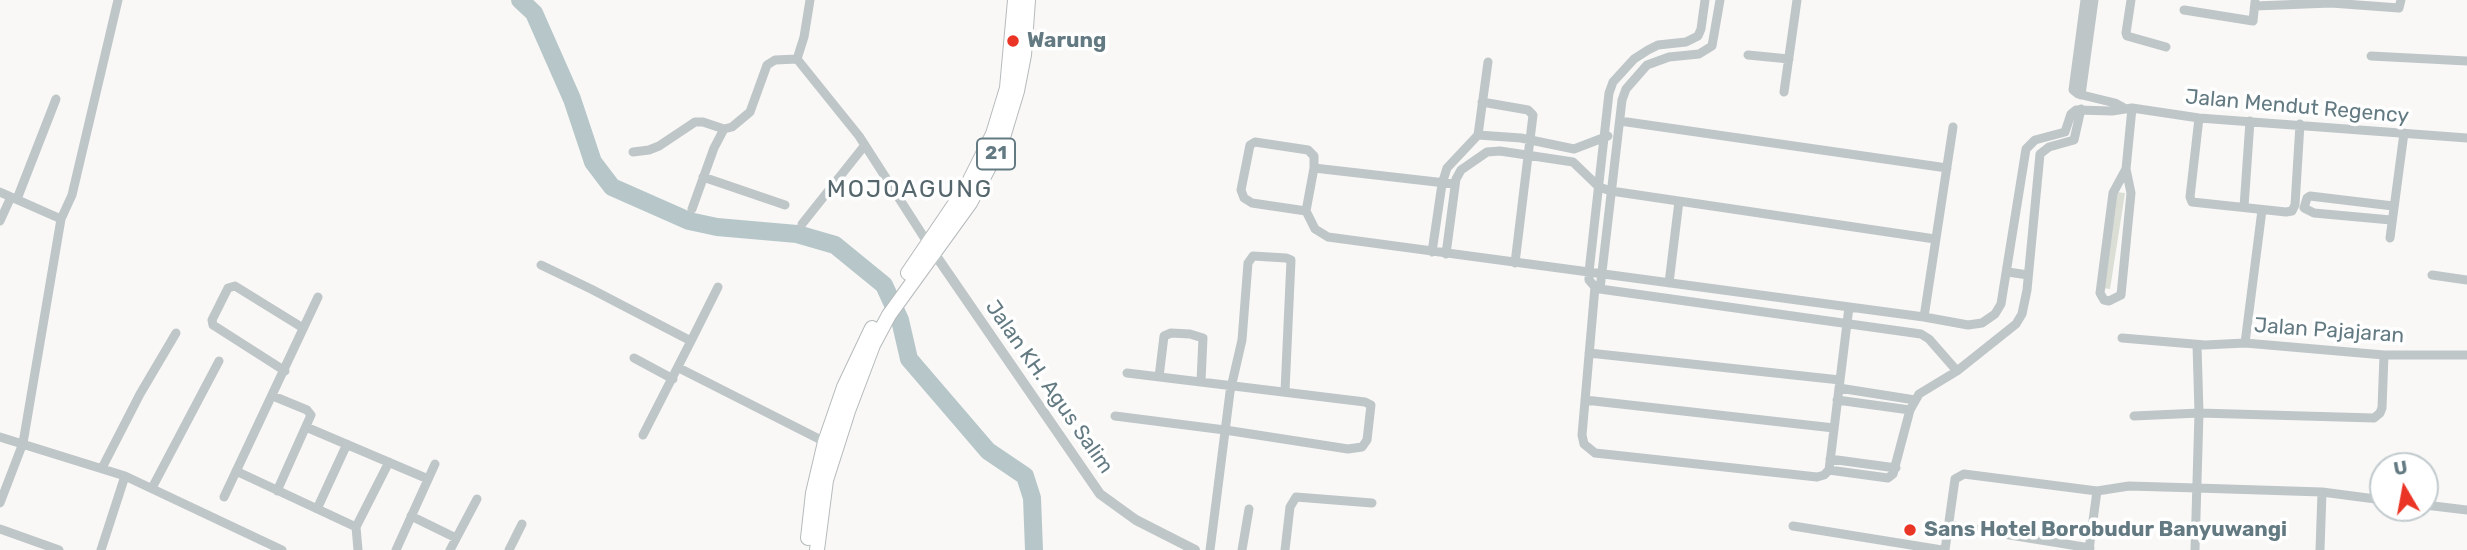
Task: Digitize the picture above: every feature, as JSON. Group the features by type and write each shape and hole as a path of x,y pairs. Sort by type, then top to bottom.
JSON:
{"highway":[{"name":"21","path":"932,250 993,134 1007,88 1015,0"},
{"name":"21","path":"807,550 813,493 825,442 858,354 905,286 970,203 1001,144 1017,91 1024,55 1028,0"},
{"name":"21","path":"817,550 825,485 836,446 886,313"}],"street":[{"path":"0,503 23,443 61,219 72,195 118,0"},
{"path":"797,59 804,37 810,0"},
{"path":"1705,0 1698,36 1686,42 1658,45 1647,50 1634,59 1613,82 1609,93 1589,280 1597,288 1847,321 1921,334 1930,339 1957,371"},
{"path":"1720,0 1712,46 1699,54 1670,57 1647,65 1626,89 1622,100 1589,353 1582,435 1584,444 1595,453 1817,477 1824,475 1829,470 1849,307"},
{"path":"1784,92 1797,0"},
{"path":"2085,0 2073,90 2081,95 2128,108"},
{"path":"2081,95 2094,0"},
{"path":"2131,0 2127,36 2166,47"},
{"path":"2184,10 2253,21 2255,3 2331,3 2399,8 2401,0"},
{"path":"1748,55 1789,59"},
{"path":"2371,57 2467,61"},
{"path":"692,209 714,148 724,129 740,122 750,112 767,65 775,60 797,59"},
{"path":"797,59 865,145 932,250"},
{"path":"1432,252 1442,184 1447,168 1478,135 1488,62"},
{"path":"0,221 14,198 56,99"},
{"path":"1482,102 1533,112 1515,263"},
{"path":"1306,211 1252,203 1244,198 1241,190 1248,149 1255,142 1308,150 1314,156 1306,211 1315,229 1328,237 1968,325 1982,323 1995,314 2001,304 2026,149 2035,140 2065,132 2072,111 2112,111 2128,108"},
{"path":"2126,169 2113,193 2100,293 2104,300 2109,301 2121,295 2131,193 2126,169 2128,108"},
{"name":"Jalan Mendut Regency","path":"2128,108 2199,118 2467,138"},
{"path":"1829,470 1888,478 1896,468 1910,411 1919,394 1957,371 2016,324 2025,302 2040,154 2049,147 2074,140 2081,109"},
{"path":"2199,118 2190,197 2192,202 2286,212 2294,209 2300,124"},
{"path":"1620,121 1947,168"},
{"path":"2244,208 2250,121"},
{"path":"633,152 659,146 695,122 724,129"},
{"path":"1924,317 1952,127"},
{"path":"2390,238 2404,133"},
{"path":"1478,135 1531,140 1574,149 1605,136 1617,137"},
{"path":"802,224 865,145"},
{"path":"1573,162 1574,149"},
{"path":"1446,254 1454,184 1461,170 1487,152 1573,162 1599,187 1611,191 1935,239"},
{"path":"1314,168 1454,184"},
{"path":"703,177 785,205"},
{"path":"0,192 61,219"},
{"path":"2391,220 2314,213 2304,208 2310,196 2393,206"},
{"path":"1669,283 1679,201"},
{"path":"2245,342 2262,210"},
{"name":"Jalan KH. Agus Salim","path":"932,250 1100,494 1136,520 1195,550"},
{"path":"1210,550 1225,430 1242,340 1250,259 1253,256 1291,260 1285,391"},
{"path":"541,265 691,341"},
{"path":"2008,272 2028,275"},
{"path":"2432,275 2467,280"},
{"path":"285,372 213,325 212,320 228,288 235,286 303,328"},
{"path":"643,435 718,287"},
{"path":"224,498 318,298"},
{"path":"102,468 140,394 176,333"},
{"path":"1159,377 1164,336 1171,333 1190,334 1203,338 1201,381"},
{"name":"Jalan Pajajaran","path":"2122,338 2193,344 2245,342 2384,355 2467,355"},
{"path":"2193,344 2199,413 2195,550"},
{"path":"1589,353 1839,384 1915,400"},
{"path":"2134,416 2199,413 2374,418 2382,408 2384,355"},
{"path":"634,358 673,379"},
{"path":"152,488 219,361"},
{"path":"679,368 825,442"},
{"path":"1115,416 1348,449 1359,449 1365,445 1369,404 1233,384 1127,373"},
{"path":"273,396 307,410 311,415 276,491"},
{"path":"1585,400 1834,429"},
{"path":"1837,400 1910,411"},
{"path":"306,427 428,479"},
{"path":"0,437 125,476 282,550"},
{"path":"317,509 347,444"},
{"path":"1830,459 1896,468"},
{"path":"358,550 356,527 389,462"},
{"path":"396,550 435,464"},
{"path":"236,471 356,527"},
{"path":"1793,526 1943,550 1955,479 1964,474 2097,491 2129,485 2322,492 2369,498"},
{"path":"102,550 125,476"},
{"path":"1948,525 2090,549 2097,491"},
{"path":"2320,550 2322,492"},
{"path":"1285,550 1290,508 1296,497 1372,503"},
{"path":"450,550 477,499"},
{"path":"2439,507 2467,510"},
{"path":"1242,550 1249,509"},
{"path":"411,516 456,538"},
{"path":"509,550 522,524"},
{"path":"0,530 59,550"}],"shaded area":[{"path":"2116,192 2125,193 2110,289 2101,288"}],"waterway":[{"path":"520,0 534,13 572,99 593,162 612,187 689,221 717,227 797,234 835,245 884,285 900,320 909,359 988,451 1025,476 1032,498 1034,550"}],"place":[{"name":"Warung","path":"1013,41"},
{"name":"Sans Hotel Borobudur Banyuwangi","path":"1910,530"}],"district":[{"name":"MOJOAGUNG","path":"910,190"}]}
